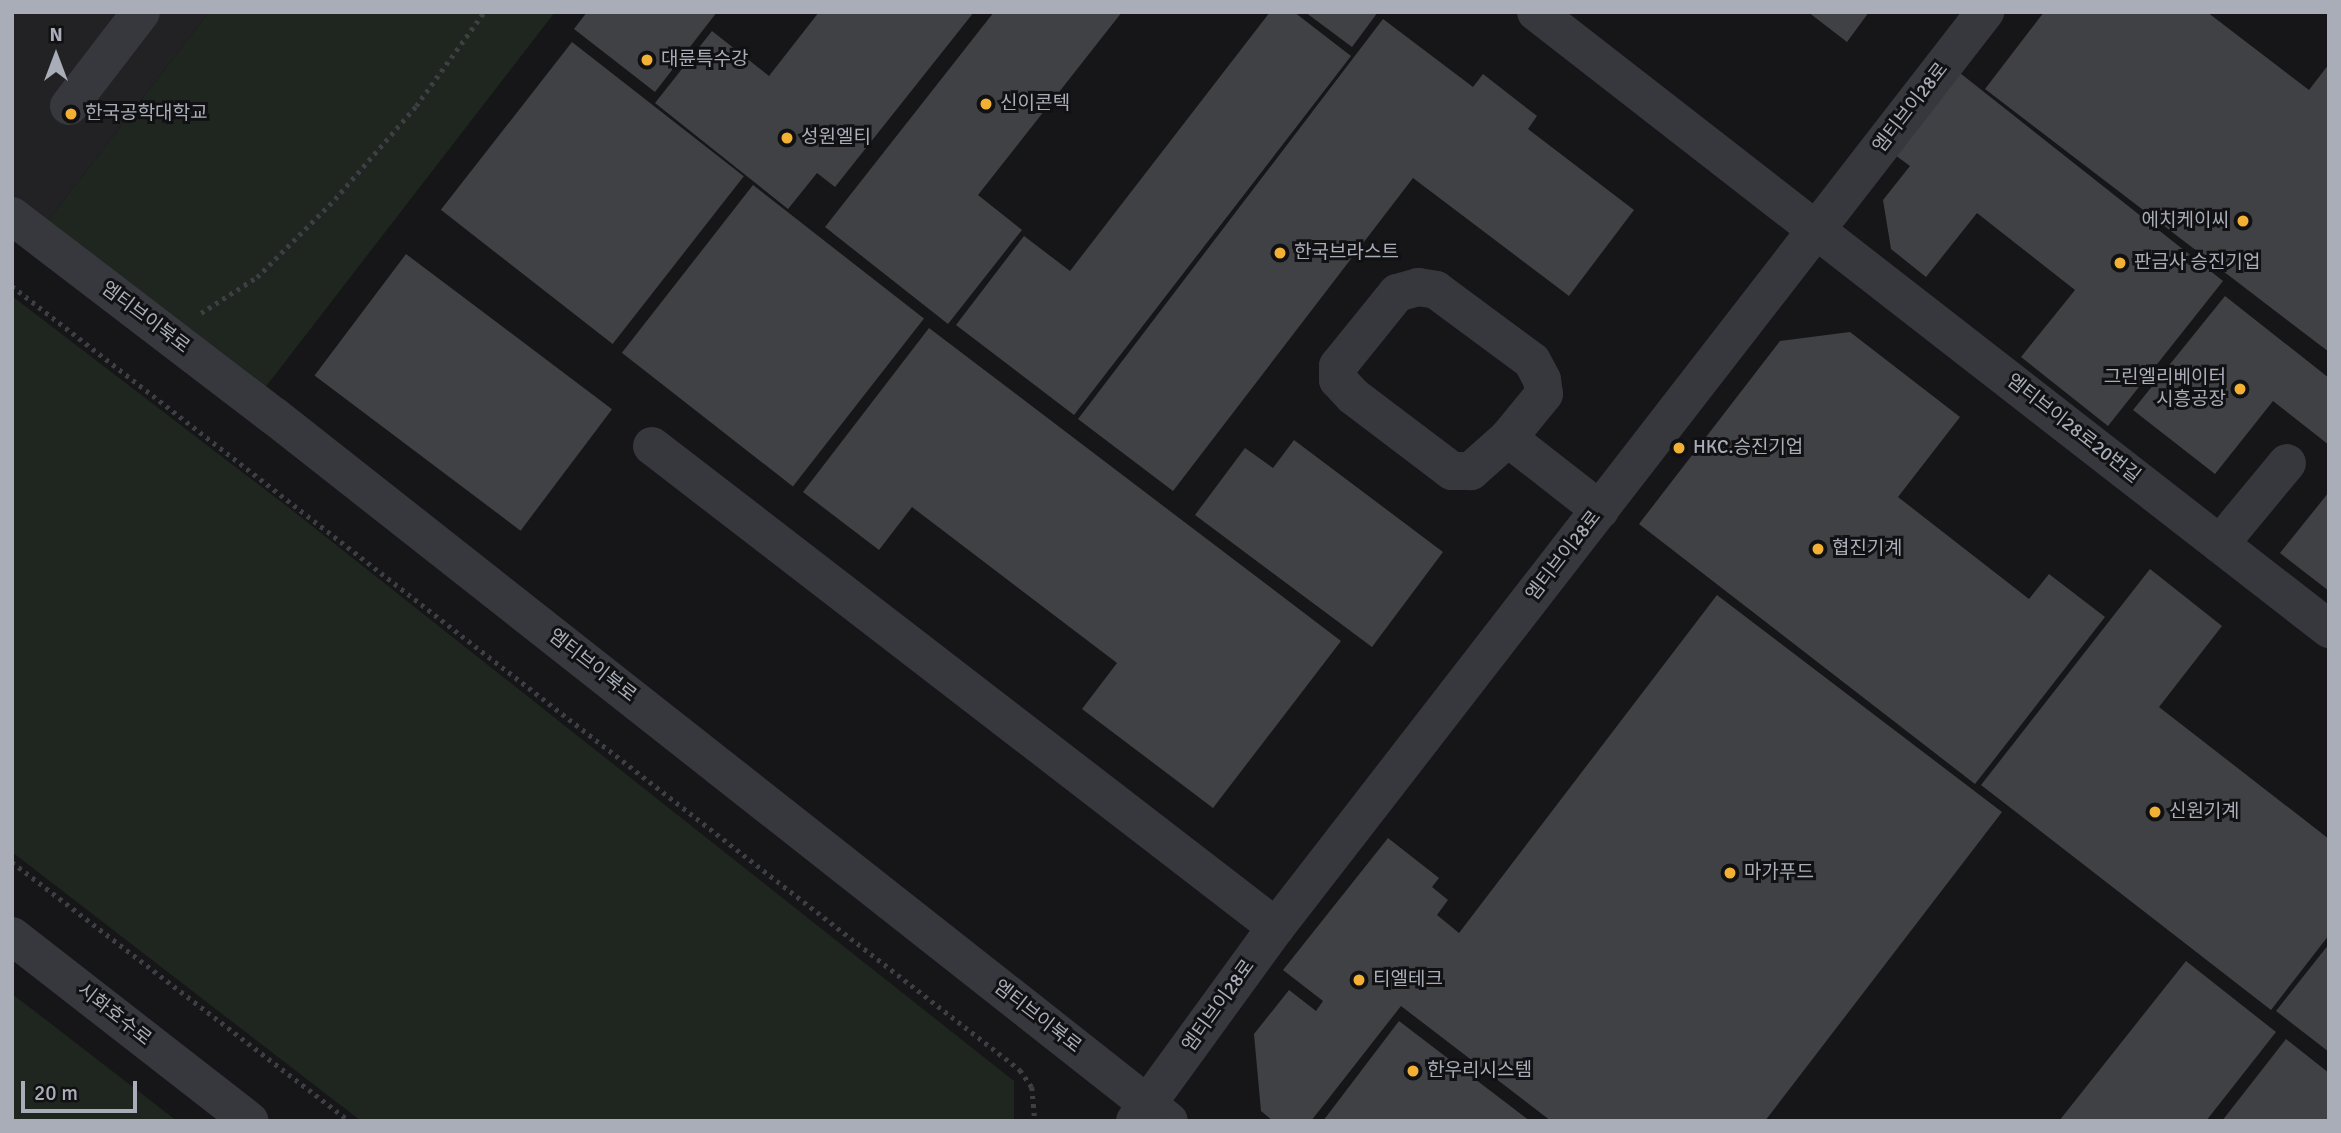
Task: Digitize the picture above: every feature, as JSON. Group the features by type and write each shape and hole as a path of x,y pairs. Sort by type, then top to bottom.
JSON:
{"street":[{"path":"69,106 141,12"},
{"name":"엠티브이28로20번길","path":"1536,12 2329,629"},
{"name":"엠티브이28로","path":"1151,1115 1276,927 1985,12"},
{"name":"엠티브이북로","path":"12,216 168,334 1151,1115"},
{"path":"1418,288 1436,290 1532,361 1542,380 1544,394 1508,438 1471,471 1452,471 1353,396 1338,380 1338,366 1397,293 1418,288"},
{"path":"1508,438 1600,510"},
{"path":"652,446 1276,927"},
{"path":"2220,544 2287,463"},
{"name":"시화호수로","path":"12,936 250,1121"}],"path":[{"path":"168,334 257,277 335,199 416,106 484,12"},
{"path":"12,286 1020,1070 1032,1087 1035,1121"},
{"path":"12,862 349,1121"},
{"path":"1020,1070 1028,1059"}],"shaded area":[{"name":"한국공학대학교","path":"12,12 209,12 36,236 12,216"},
{"path":"209,12 555,12 254,402 36,236"},
{"path":"12,296 297,514 1014,1081 1014,1121 361,1121 12,852"},
{"path":"12,994 24,1003 177,1121 12,1121"}],"building":[{"name":"대륜특수강","path":"587,12 717,12 655,92 574,29"},
{"name":"성원엘티","path":"819,12 974,12 835,187 817,173 788,209 655,103 712,31 769,76"},
{"name":"신이콘텍","path":"994,12 1122,12 978,195 1022,230 948,324 825,227"},
{"path":"1270,12 1294,12 1351,56 1074,415 956,325 1024,236 1070,271"},
{"path":"1305,12 1378,12 1352,47"},
{"path":"1808,12 1869,12 1847,42"},
{"name":"에치케이씨","path":"2044,12 2207,12 2309,90 2329,64 2329,352 1985,89"},
{"name":"한국브라스트","path":"1383,19 1473,87 1483,74 1537,116 1528,129 1634,210 1569,296 1413,178 1173,491 1078,419"},
{"path":"572,42 744,176 613,344 441,210"},
{"name":"판금사 승진기업","path":"1960,73 2223,281 2108,426 2021,357 2075,290 1977,213 1926,277 1891,249 1883,200 1910,166 1895,155"},
{"path":"753,185 924,319 793,486 622,353"},
{"path":"406,254 612,409 521,531 315,375"},
{"name":"그린엘리베이터 시흥공장","path":"2225,296 2329,378 2329,445 2273,401 2215,474 2133,410"},
{"path":"929,328 1341,641 1213,808 1082,709 1117,663 912,507 879,550 803,492"},
{"name":"협진기계","path":"1850,332 1960,417 1898,497 2029,599 2049,574 2105,617 1975,784 1639,524 1780,341"},
{"path":"1294,440 1443,552 1372,647 1195,515 1245,448 1273,468"},
{"path":"2329,492 2329,591 2280,553"},
{"name":"신원기계","path":"2150,569 2222,626 2159,707 2329,839 2329,935 2271,1010 1981,785"},
{"name":"마가푸드","path":"1717,595 2002,812 1765,1121 1551,1121 1401,1006 1311,1121 1273,1121 1261,1111 1254,1034 1289,990 1316,1011 1323,1001 1283,970 1388,838 1439,878 1432,887 1448,900 1437,915 1459,933"},
{"path":"2329,944 2329,1052 2276,1011"},
{"path":"2186,961 2276,1032 2206,1121 2059,1121"},
{"name":"한우리시스템","path":"1399,1021 1530,1121 1323,1121"},
{"path":"2286,1039 2329,1073 2329,1121 2222,1121"}],"place":[{"name":"대륜특수강","path":"647,60"},
{"name":"신이콘텍","path":"986,104"},
{"name":"한국공학대학교","path":"71,114"},
{"name":"성원엘티","path":"787,138"},
{"name":"에치케이씨","path":"2243,221"},
{"name":"한국브라스트","path":"1280,253"},
{"name":"판금사 승진기업","path":"2120,263"},
{"name":"그린엘리베이터 시흥공장","path":"2240,389"},
{"name":"HKC.승진기업","path":"1679,448"},
{"name":"협진기계","path":"1818,549"},
{"name":"신원기계","path":"2155,812"},
{"name":"마가푸드","path":"1730,873"},
{"name":"티엘테크","path":"1359,980"},
{"name":"한우리시스템","path":"1413,1071"}]}
